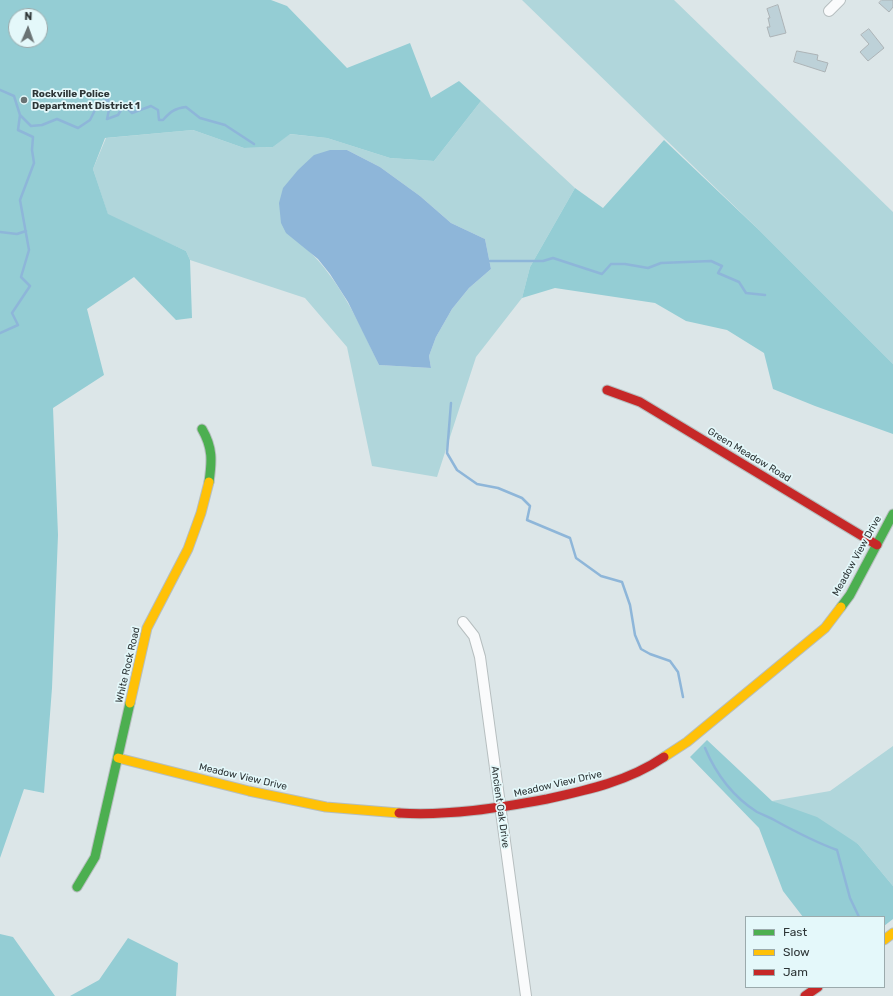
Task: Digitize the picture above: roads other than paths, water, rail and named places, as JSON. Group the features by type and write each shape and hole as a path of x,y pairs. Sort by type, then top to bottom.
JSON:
{"street":[{"path":"829,11 840,0"},
{"name":"Green Meadow Road","path":"607,390 640,402 877,545"},
{"name":"White Rock Road","path":"77,888 88,873 95,857 147,628 188,549 201,513 208,487 212,456 208,440 202,429"},
{"name":"Meadow View Drive","path":"118,758 249,791 326,807 418,814 501,808 579,792 616,782 656,763 687,742 824,628 850,595 893,514"},
{"name":"Ancient Oak Drive","path":"463,622 474,636 480,657 526,996"},
{"path":"885,939 893,933"},
{"path":"806,996 817,988"}],"waterway":[{"path":"0,90 14,96 20,115 31,126 42,125 57,119 78,128 90,120 98,104 108,99 109,110 107,119 118,115 124,105 132,113 151,106 158,110 159,120 163,120 176,109 186,107 200,118 225,125 254,144"},
{"path":"0,333 18,325 12,313 30,286 21,277 29,250 20,200 34,163 32,150 33,137 18,130 20,115"},
{"path":"0,232 17,234 26,231"},
{"path":"490,261 543,261 553,258 602,274 611,264 625,264 648,268 661,263 711,261 722,266 718,273 739,282 746,293 765,295"},
{"path":"451,403 447,453 457,470 477,484 498,488 522,498 530,506 527,520 570,538 576,558 601,576 622,582 630,605 635,635 641,649 670,661 678,672 683,697"},
{"path":"705,748 714,767 726,784 732,792 748,806 806,837 837,850 850,898 859,916"}],"place":[{"name":"Rockville Police Department District 1","path":"24,100"}]}
